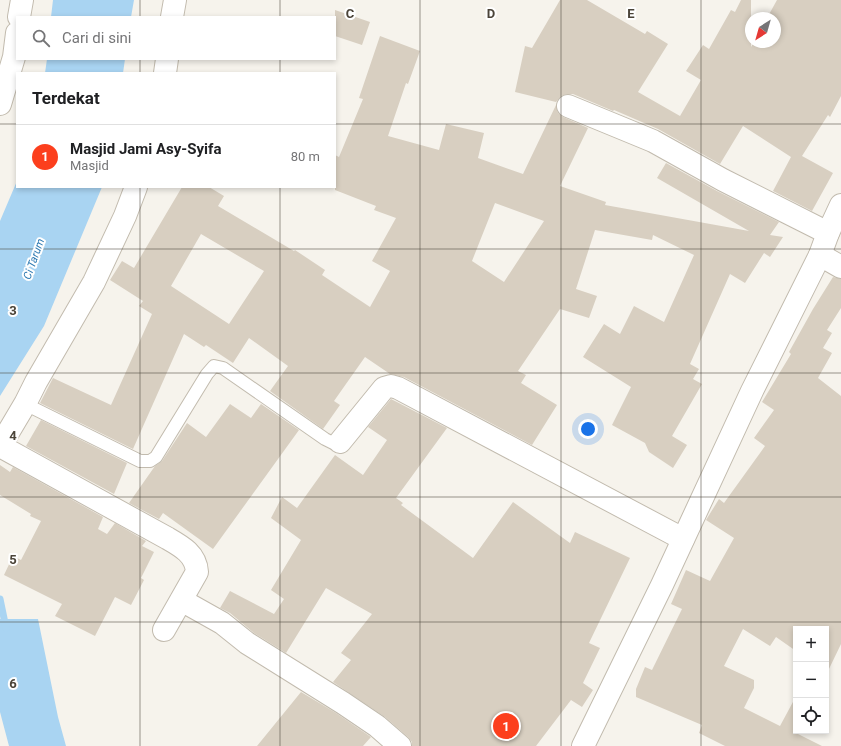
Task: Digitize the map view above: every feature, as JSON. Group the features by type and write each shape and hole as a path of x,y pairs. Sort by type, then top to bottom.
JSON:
{"street":[{"path":"19,16 22,0"},
{"path":"172,16 174,0"},
{"path":"0,104 14,57 16,41"},
{"path":"165,72 167,60"},
{"path":"568,106 653,141 723,180 828,233"},
{"path":"136,188 126,216 94,282 0,446 183,548 193,557 197,572 164,630"},
{"path":"583,746 662,585 752,391 820,255 841,205"},
{"path":"820,255 841,268"},
{"path":"340,442 384,388 391,386 398,388 683,539"},
{"path":"181,600 222,623 247,643 343,703 377,726 400,746"}],"lane":[{"path":"25,404 140,461 150,461 156,457 207,374 214,366 223,368 325,439 333,443 340,442"}],"water":[{"path":"53,0 134,0 131,16 51,16"},
{"path":"47,60 125,60 123,72 45,72"},
{"name":"Ci Tarum","path":"16,183 16,188 102,188 44,326 0,396 0,221"},
{"path":"0,619 38,619 58,717 66,746 9,746 0,712"}],"building":[{"path":"560,0 587,0 645,34 647,31 668,44 638,92 680,116 701,80 686,71 703,45 709,49 731,10 735,12 741,0 751,0 751,12 745,12 745,48 781,48 781,12 770,12 777,0 841,0 841,96 830,117 828,115 802,156 833,173 812,211 773,191 791,157 743,126 720,164 658,129 573,94 561,96 556,102 515,92 525,46 532,48"},
{"path":"335,10 370,22 362,45 336,36"},
{"path":"380,36 420,51 408,84 406,83 388,136 439,150 446,124 484,133 478,158 523,174 556,105 558,113 563,117 588,128 560,186 606,202 605,205 749,231 657,178 666,163 717,191 779,222 770,235 783,237 770,257 764,253 745,283 730,274 690,364 699,369 693,379 702,384 672,436 687,445 673,468 649,452 645,443 612,425 631,387 583,357 604,324 620,334 634,306 664,322 694,255 653,235 652,240 595,230 576,289 597,296 589,318 560,309 518,371 526,375 521,383 557,405 532,445 404,377 390,374 365,357 334,401 340,405 323,429 270,391 288,366 249,338 233,363 206,345 204,347 184,334 133,449 40,403 53,378 111,405 152,314 139,306 143,301 110,280 122,261 134,268 181,188 211,188 224,196 218,206 294,251 295,250 325,270 322,275 370,307 390,271 372,261 396,218 374,210 376,206 335,190 336,156 339,157 363,99 359,98","holes":["495,203 544,221 504,282 472,261","201,234 264,271 229,324 171,286"]},
{"path":"833,277 841,279 841,308 827,330 832,333 823,348 832,353 818,378 841,396 841,644 829,669 829,626 793,626 793,649 776,637 770,646 743,629 724,666 754,680 754,688 744,708 780,726 793,702 793,734 798,734 822,746 725,746 699,733 702,725 636,697 636,689 645,667 652,670 682,609 671,604 686,570 710,581 734,538 706,520 719,499 724,503 765,446 754,438 774,410 762,402 791,354 789,352"},
{"path":"391,399 447,428 396,498 403,503 401,505 473,558 513,502 570,543 575,532 630,558 589,643 600,648 583,683 593,690 582,707 571,700 536,746 412,746 412,742 408,737 385,717 333,682 351,660 341,653 372,614 326,588 286,653 254,633 230,613 220,608 230,591 274,614 284,599 271,590 301,540 271,518 282,497 297,508 335,455 363,475 387,440 368,427"},
{"path":"230,404 251,418 261,404 299,430 213,549 163,513 159,519 129,503 155,466 162,461 187,423 206,437"},
{"path":"41,420 127,463 114,494 26,446"},
{"path":"0,465 10,472 13,467 103,517 98,529 107,534 115,523 146,541 142,546 154,552 141,578 144,580 131,605 115,597 95,636 55,616 62,604 4,575 13,556 21,560 41,521 30,516 31,514 0,495"},
{"path":"301,692 336,713 371,737 363,746 257,746"}],"waterway":[{"path":"0,599 6,628"}],"place":[{"name":"Masjid Jami Asy-Syifa","path":"506,726"}]}
